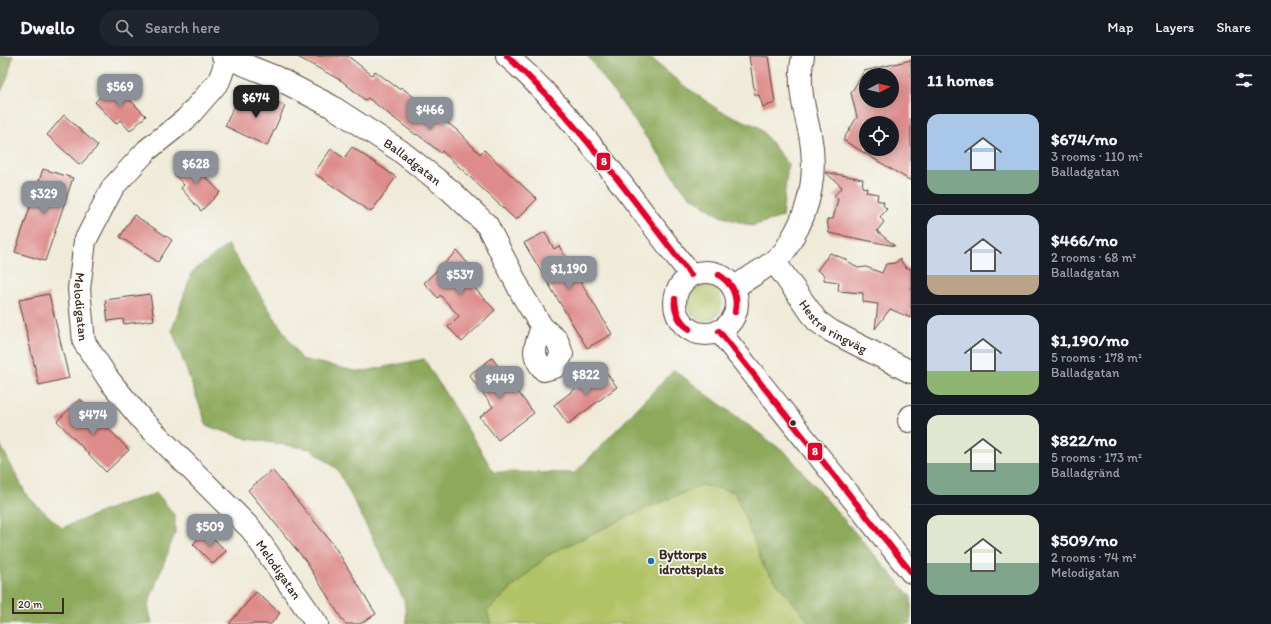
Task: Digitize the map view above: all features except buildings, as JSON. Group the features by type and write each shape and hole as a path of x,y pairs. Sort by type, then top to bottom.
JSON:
{"street":[{"name":"Balladgatan","path":"226,56 275,77 331,106 399,150 450,190 487,226 523,296 542,327"},
{"name":"Melodigatan","path":"226,56 220,81 186,119 147,150 113,187 85,241 79,289 84,342 109,380 142,420 251,529 315,623"},
{"path":"507,56 527,74 577,128 691,275"},
{"path":"733,288 780,256 799,228 810,196 813,155 801,86 800,67 803,56"},
{"name":"Hestra ringväg","path":"774,261 817,321 831,331 911,372"},
{"path":"700,272 715,273 727,280 733,288 737,299 736,310 728,325 719,331 708,334 692,331 682,324 676,314 674,303 676,292 682,282 691,275 700,272"},
{"path":"719,331 911,572"}],"green space":[{"path":"0,56 13,56 7,79 0,93"},
{"path":"588,56 648,56 679,82 720,111 759,127 788,164 782,217 752,226 720,216 686,193"},
{"path":"228,245 301,359 360,372 424,359 494,472 575,473 674,370 787,454 911,597 911,624 811,624 764,567 735,492 702,485 637,512 548,555 487,611 491,624 407,624 404,600 338,470 311,449 248,439 207,426 172,330 192,272"},
{"path":"705,286 717,291 722,303 717,315 705,320 693,315 688,303 693,291"},
{"path":"0,444 27,496 62,528 121,504 157,493 175,516 175,533 148,605 152,624 0,624"},
{"name":"Byttorps idrottsplats","path":"702,485 735,492 764,567 811,624 491,624 487,611 548,555 637,512"}],"transit line":[{"name":"8","path":"507,56 533,81 604,161 691,275"},
{"name":"8","path":"719,275 724,278 734,290 736,295 735,312"},
{"name":"8","path":"719,275 724,278 733,290 736,300 735,312"},
{"name":"8","path":"675,299 679,316 689,329"},
{"name":"8","path":"675,299 676,312 682,323 689,329"},
{"name":"8","path":"719,331 911,572"}],"place":[{"name":"Byttorps idrottsplats","path":"651,561"}]}
